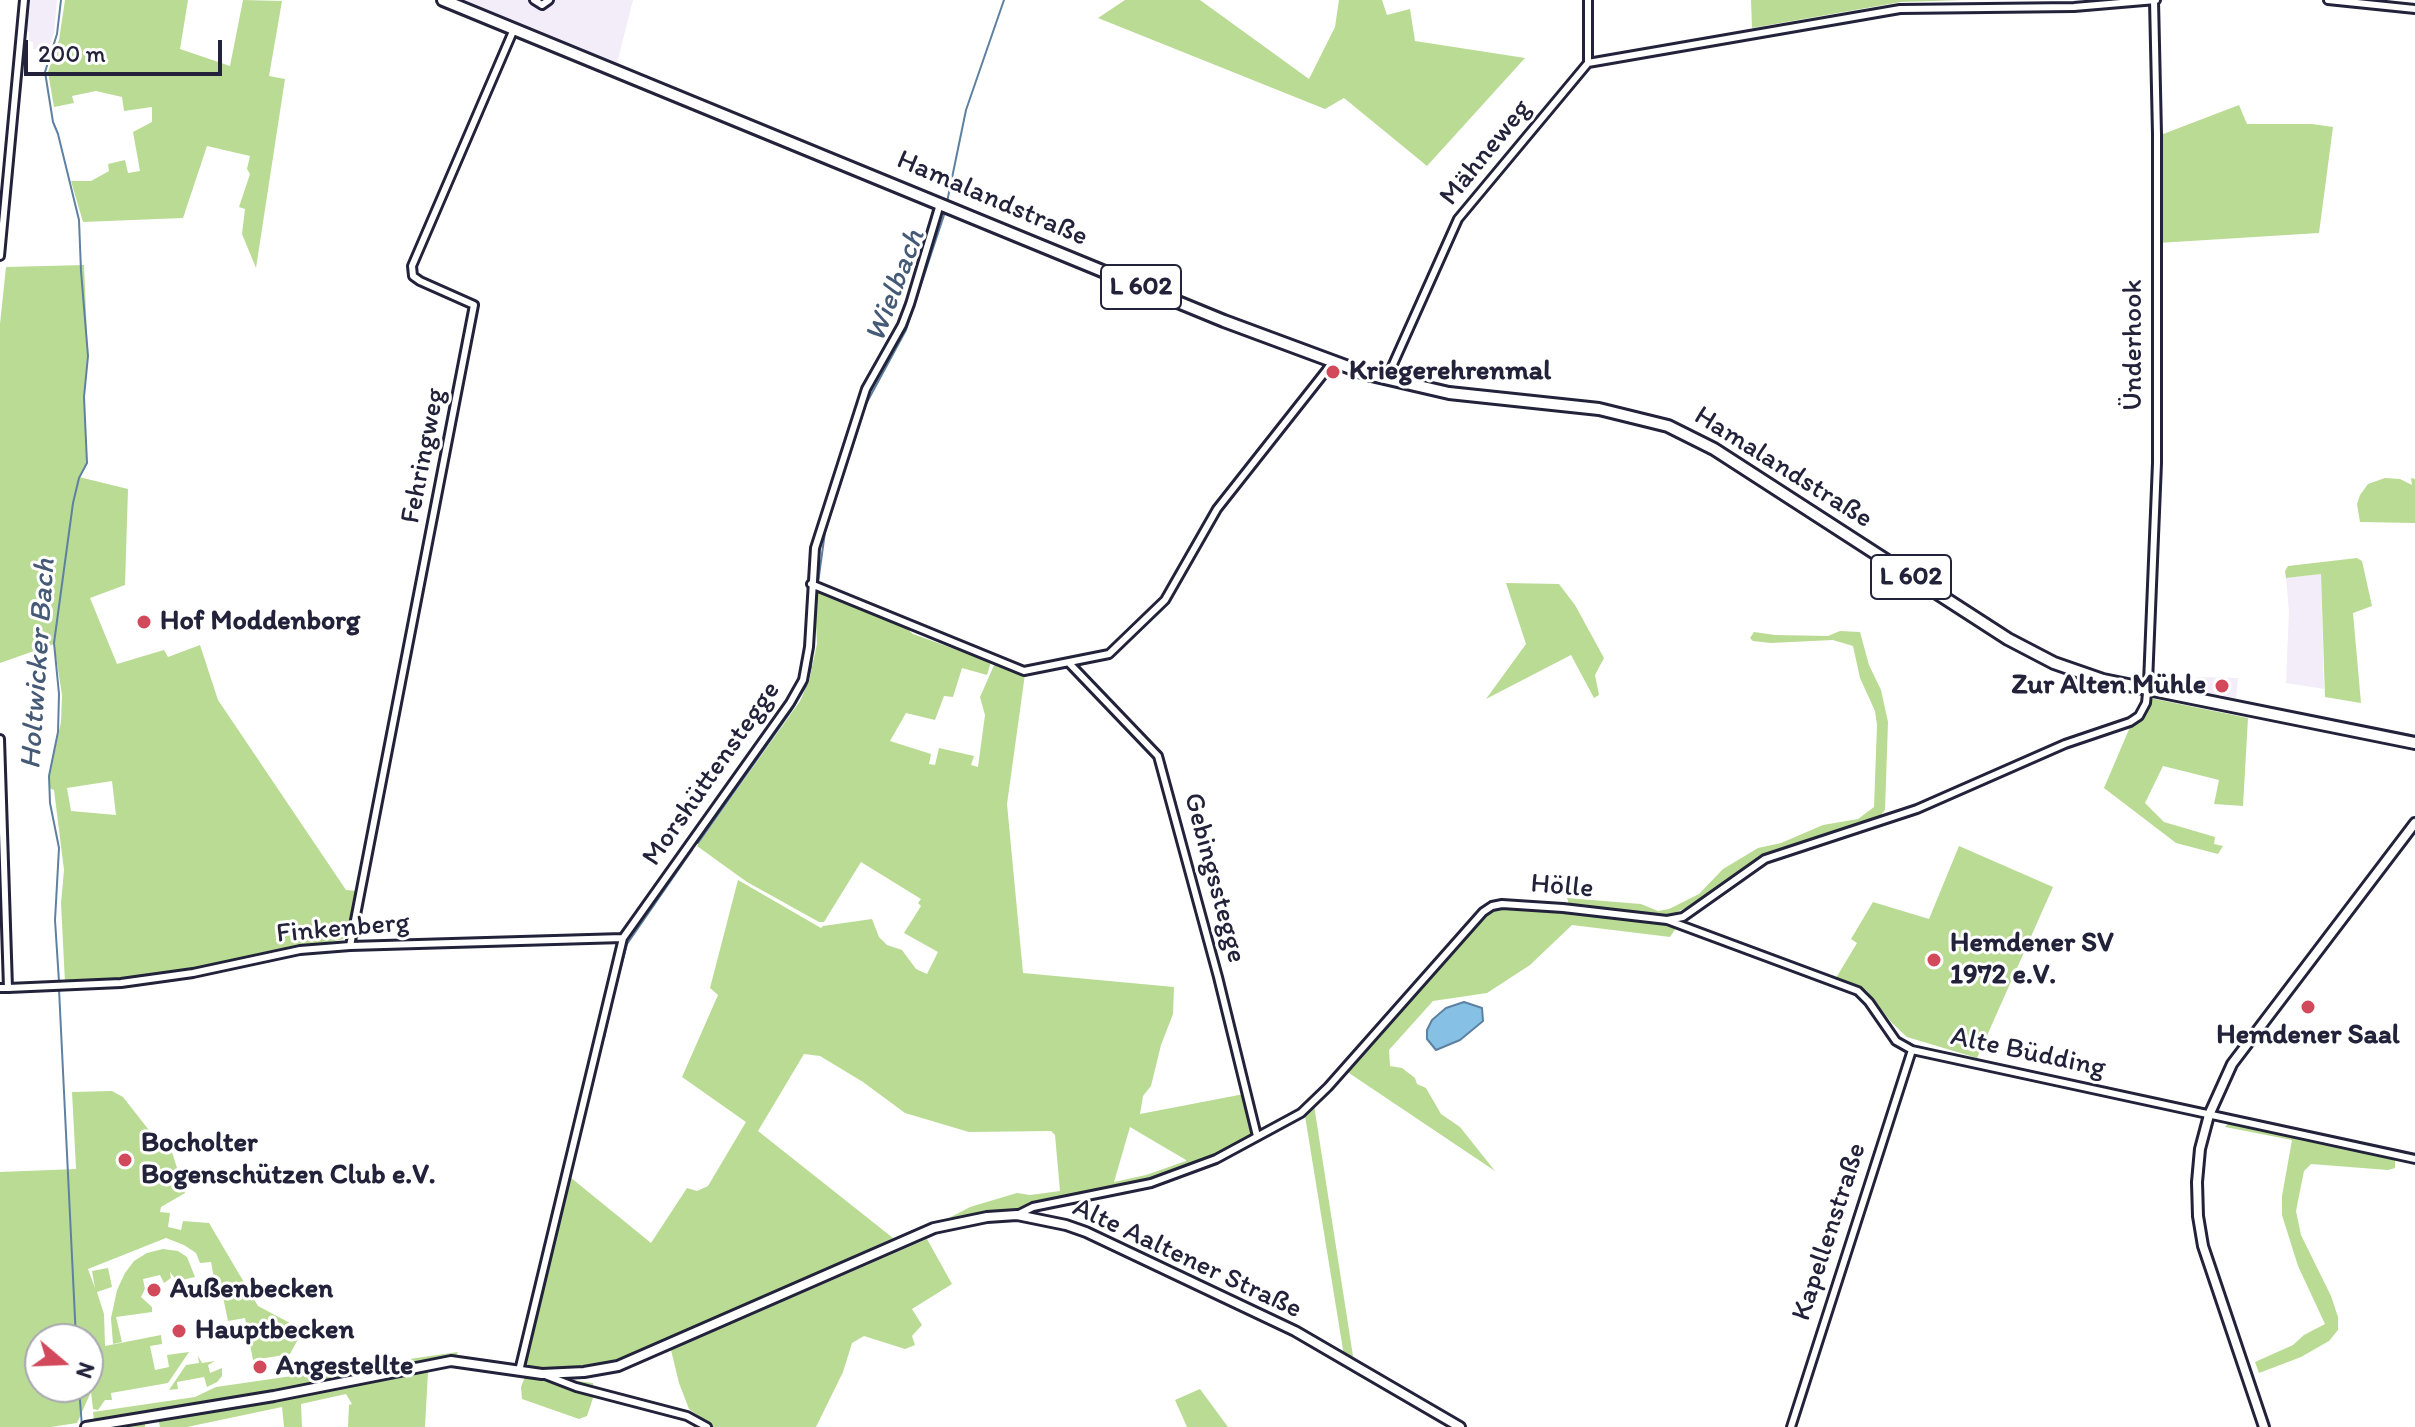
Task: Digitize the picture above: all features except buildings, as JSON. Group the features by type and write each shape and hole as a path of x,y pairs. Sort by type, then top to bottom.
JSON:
{"main road":[{"name":"Hamalandstraße","path":"443,0 1224,321 1333,362 1386,380 1449,393 1599,409 1668,426 1714,449 2030,651 2054,663 2103,680 2415,743"}],"street":[{"path":"0,256 24,0"},
{"path":"534,0 542,5 549,0"},
{"path":"1588,0 1588,63 1900,9 2074,7 2155,0"},
{"name":"Ünderhook","path":"2148,689 2157,463 2155,0"},
{"path":"2328,0 2415,9"},
{"name":"Fehringweg","path":"350,946 474,305 420,281 413,276 412,266 514,29"},
{"name":"Mähneweg","path":"1386,380 1458,219 1588,63"},
{"name":"Morshüttenstegge","path":"519,1371 623,938 797,692 806,666 815,548 866,389 902,325 943,205"},
{"path":"811,584 1024,671 1109,654 1165,600 1217,509 1333,362"},
{"name":"Gebingsstegge","path":"1069,663 1158,756 1257,1136"},
{"name":"Hölle","path":"1017,1215 1033,1207 1151,1183 1216,1159 1301,1113 1483,912 1492,906 1563,908 1667,920 1683,917 1765,859 1917,809 2065,744 2130,722 2143,710 2148,689"},
{"path":"0,739 4,988"},
{"path":"2264,1427 2215,1286 2200,1231 2199,1162 2209,1115 2232,1064 2415,823"},
{"name":"Alte Büdding","path":"1667,920 1858,991 1896,1041 1912,1050 2415,1159"},
{"name":"Finkenberg","path":"4,988 121,983 193,973 300,950 623,938"},
{"name":"Kapellenstraße","path":"1791,1427 1912,1050"},
{"name":"Alte Aaltener Straße","path":"89,1427 274,1396 451,1361 542,1374 584,1372 618,1366 934,1228 987,1217 1017,1215 1086,1232 1295,1331 1460,1427"},
{"path":"542,1374 576,1387 687,1416 707,1427"}],"shaded area":[{"path":"27,0 57,0 54,33 48,50 33,49 29,32 24,31"},
{"path":"461,0 633,0 617,63"},
{"path":"2321,574 2324,689 2286,683 2289,611 2286,578"},
{"path":"2197,677 2238,678 2236,698 2196,691"}],"green space":[{"path":"65,0 188,0 180,49 230,66 243,0 282,1 269,76 285,79 256,268 242,234 245,209 239,207 250,174 247,169 250,156 207,146 183,218 83,222 71,181 91,181 109,171 108,164 125,160 128,173 140,171 133,132 152,122 152,107 124,111 122,97 96,91 72,96 74,103 54,107 48,72 59,40"},
{"path":"1125,0 1200,0 1309,79 1335,27 1339,0 1382,0 1387,15 1410,9 1415,41 1525,58 1427,166 1344,98 1325,109 1098,18"},
{"path":"1751,0 1963,0 1901,2 1752,28"},
{"path":"2239,105 2247,124 2333,127 2319,233 2158,243 2158,136"},
{"path":"84,265 88,357 84,397 87,463 79,477 128,489 125,585 90,598 117,664 164,650 168,657 200,645 218,700 346,890 357,891 349,934 344,939 198,968 65,983 61,903 64,870 54,790 49,788 61,722 62,695 54,644 0,663 0,324 6,267","holes":["112,781 116,815 71,811 67,788"]},
{"path":"2385,478 2400,479 2412,485 2411,478 2415,479 2415,523 2360,522 2357,504 2360,495 2368,484"},
{"path":"2357,558 2362,561 2372,606 2353,613 2361,703 2325,697 2321,574 2286,578 2285,571 2288,566"},
{"path":"1506,583 1559,584 1575,605 1604,658 1595,675 1599,695 1594,698 1571,655 1486,699 1526,644"},
{"path":"818,592 831,595 906,628 913,634 991,662 987,675 962,668 953,697 944,696 935,720 906,713 890,741 931,754 929,764 935,765 939,748 974,756 971,765 978,767 985,715 980,697 995,663 1025,674 1007,804 1023,973 1174,987 1173,1014 1161,1045 1151,1086 1143,1096 1140,1114 1244,1094 1251,1134 1215,1155 1150,1181 1032,1204 1016,1213 987,1213 945,1220 970,1207 1017,1193 1030,1195 1060,1191 1055,1135 1051,1131 969,1132 905,1113 820,1056 804,1054 758,1131 893,1238 639,1352 602,1364 560,1370 530,1367 525,1362 570,1177 651,1243 687,1188 697,1191 708,1186 746,1122 682,1077 718,995 710,988 738,880 821,928 872,919 879,937 887,945 902,950 916,969 927,974 938,952 904,933 921,906 918,903 921,899 861,862 824,922 819,922 747,882 697,846 800,701 809,681 817,644 815,601","holes":["1130,1127 1186,1160 1146,1175 1114,1182"]},
{"path":"1840,631 1860,632 1869,665 1881,690 1888,722 1885,810 1878,818 1764,856 1705,899 1666,917 1569,904 1567,898 1641,904 1658,911 1669,909 1699,894 1723,869 1758,848 1781,843 1823,825 1858,819 1874,807 1877,725 1875,711 1860,678 1853,646 1833,640 1771,643 1750,638 1754,632 1828,636"},
{"path":"2150,698 2248,718 2243,806 2214,804 2219,780 2163,766 2145,803 2164,822 2215,837 2214,844 2223,846 2218,854 2176,843 2104,788 2130,727 2141,721"},
{"name":"Hemdener SV 1972 e.V.","path":"1959,846 2053,887 1977,1058 1907,1037 1866,990 1836,978 1857,943 1851,939 1873,902 1929,919"},
{"path":"1502,906 1664,923 1676,928 1670,937 1572,925 1530,965 1487,993 1433,1001 1389,1050 1390,1066 1402,1068 1415,1078 1417,1084 1426,1088 1441,1114 1460,1127 1495,1171 1346,1071 1484,915"},
{"path":"112,1091 123,1097 152,1134 171,1149 185,1193 161,1207 160,1212 170,1213 168,1227 181,1230 183,1221 209,1223 258,1306 303,1330 290,1354 253,1360 245,1318 228,1321 222,1292 211,1293 208,1279 214,1278 211,1262 200,1263 196,1253 166,1238 88,1269 95,1288 92,1271 108,1268 112,1287 97,1292 104,1314 105,1346 161,1335 162,1344 150,1346 155,1370 169,1367 167,1355 189,1352 168,1383 111,1393 112,1400 104,1401 104,1323 24,1323 24,1403 86,1403 77,1423 51,1427 0,1427 0,1172 76,1169 72,1092"},
{"path":"1314,1105 1353,1356 1350,1359 1344,1356 1305,1116"},
{"path":"2230,1121 2395,1158 2395,1168 2388,1170 2311,1164 2304,1171 2296,1211 2301,1235 2331,1296 2338,1317 2338,1330 2329,1341 2301,1357 2259,1373 2255,1362 2293,1345 2325,1324 2298,1266 2282,1215 2282,1196 2292,1140 2225,1127"},
{"path":"927,1239 952,1284 912,1309 922,1325 912,1336 915,1345 905,1349 864,1336 852,1343 843,1372 816,1427 714,1427 689,1409 671,1350"},
{"path":"163,1249 178,1251 187,1257 195,1277 177,1281 170,1272 171,1278 164,1283 160,1275 143,1279 145,1289 141,1297 152,1307 152,1312 116,1317 122,1342 113,1344 111,1318 117,1290 125,1273 134,1261 147,1253"},
{"path":"458,1352 450,1366 428,1372 425,1427 348,1427 349,1405 352,1404 346,1394 301,1404 302,1427 284,1427 282,1407 187,1427 160,1427 158,1419 145,1421 145,1427 95,1427 93,1412 195,1397 216,1387"},
{"path":"198,1356 202,1363 215,1361 208,1365 210,1373 222,1368 222,1376 217,1382 207,1387 204,1377 177,1382 178,1389 169,1390 186,1365 199,1363"},
{"path":"526,1374 593,1383 594,1395 587,1416 579,1419 522,1399 521,1387"},
{"path":"1200,1389 1228,1427 1187,1427 1175,1400"},
{"path":"92,1403 103,1403 98,1410 93,1409"}],"water":[{"path":"1464,1002 1482,1008 1483,1021 1460,1040 1436,1050 1427,1039 1432,1020 1446,1008"}],"waterway":[{"name":"Holtwicker Bach","path":"59,982 55,920 59,848 50,803 49,776 58,732 59,694 54,643 73,503 79,478 87,463 84,397 88,356 79,220 53,122 45,72 57,34 61,0"},
{"name":"Wielbach","path":"947,202 966,110 1004,0"},
{"name":"Wielbach","path":"818,583 825,532 866,404 906,330 945,212"},
{"name":"Wielbach","path":"698,843 806,686 811,667 817,592"},
{"name":"Wielbach","path":"614,994 627,944 692,850"},
{"name":"Holtwicker Bach","path":"59,989 75,1323"},
{"name":"Wielbach","path":"604,1038 611,1005"},
{"name":"Holtwicker Bach","path":"80,1403 82,1427"}],"place":[{"name":"Kriegerehrenmal","path":"1333,372"},
{"name":"Hof Moddenborg","path":"144,622"},
{"name":"Zur Alten Mühle","path":"2222,686"},
{"name":"Hemdener SV 1972 e.V.","path":"1934,960"},
{"name":"Hemdener Saal","path":"2308,1007"},
{"name":"Bocholter Bogenschützen Club e.V.","path":"125,1160"},
{"name":"Außenbecken","path":"154,1290"},
{"name":"Hauptbecken","path":"179,1331"},
{"name":"Angestellte","path":"260,1367"}]}
